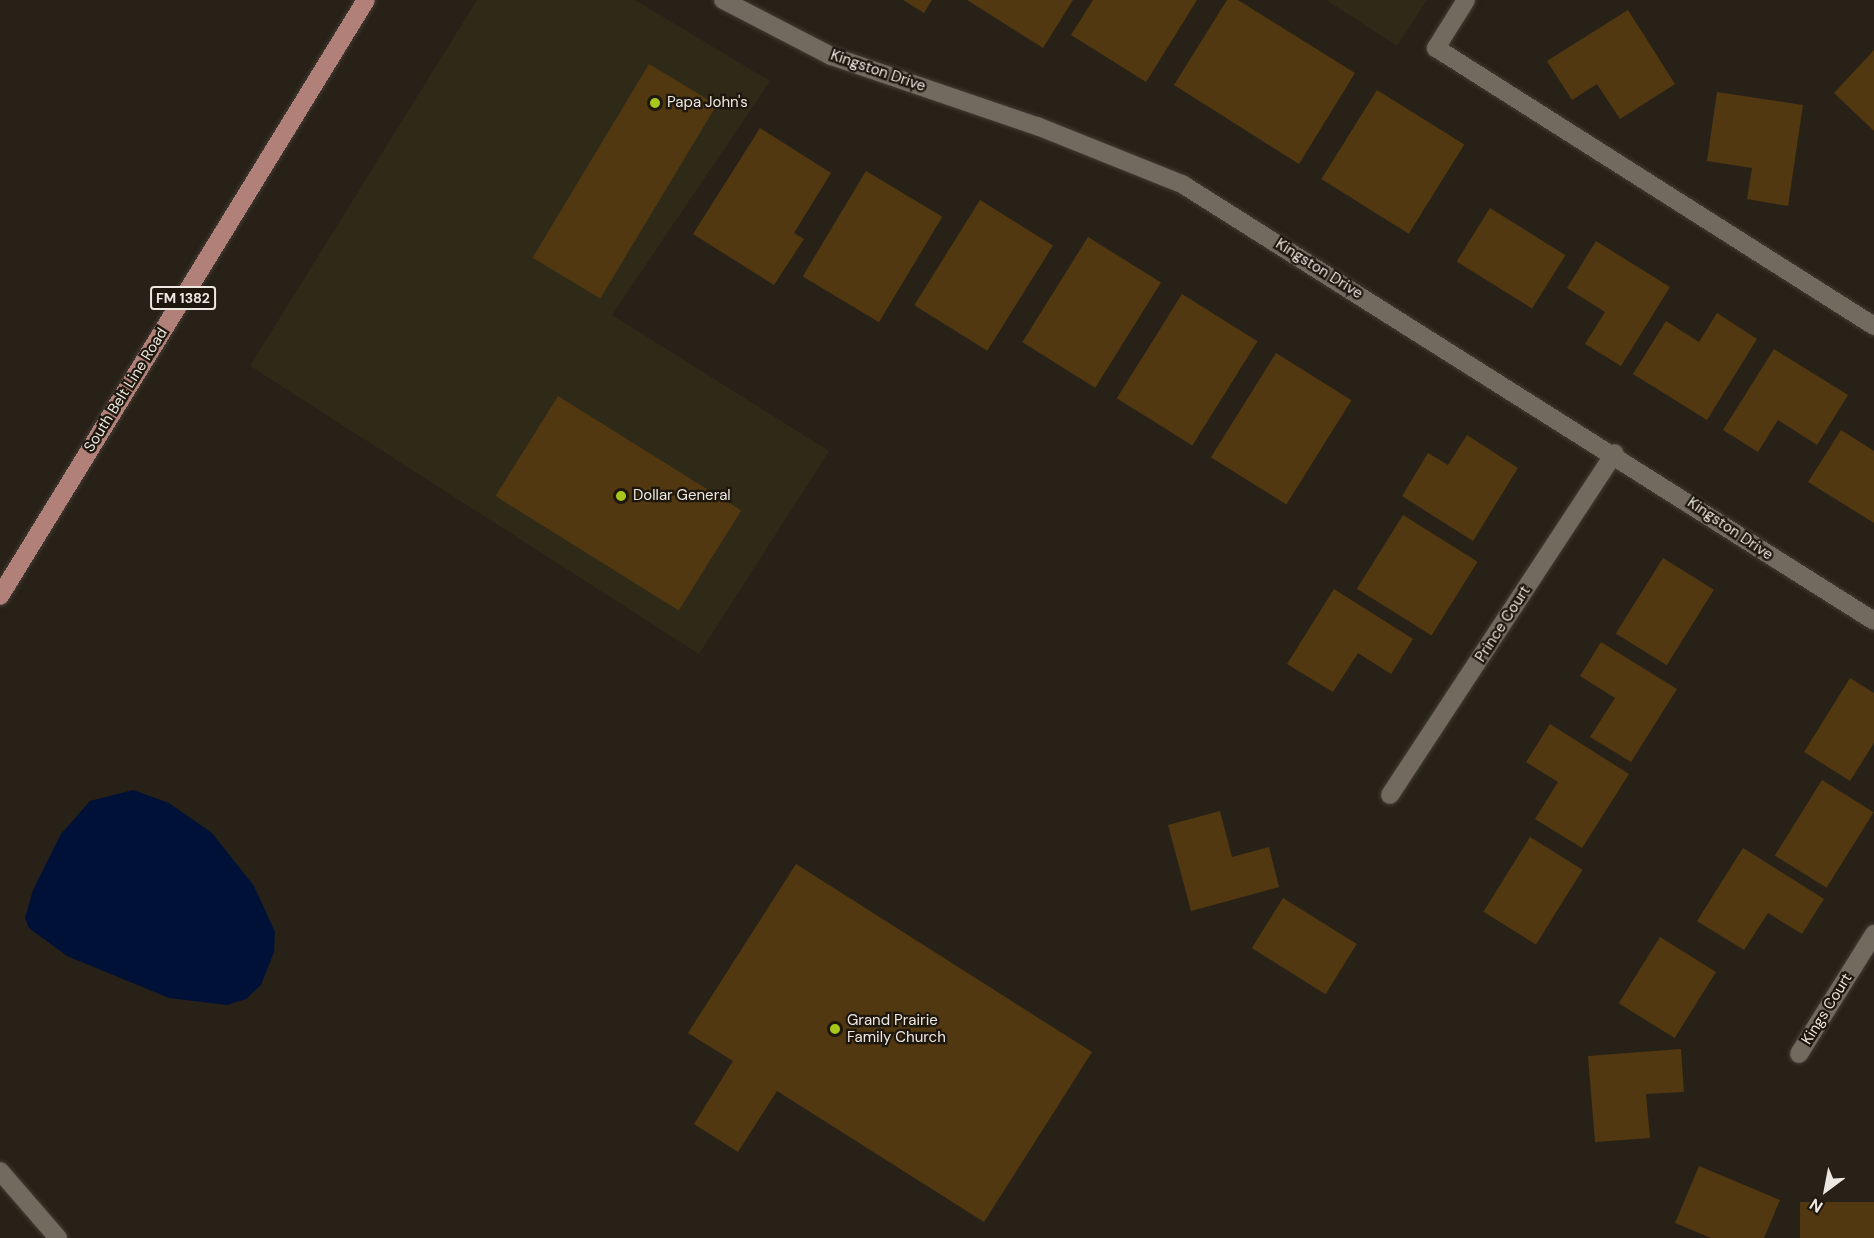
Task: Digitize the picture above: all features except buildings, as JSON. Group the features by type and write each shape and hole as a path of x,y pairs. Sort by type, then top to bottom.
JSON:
{"main road":[{"name":"South Belt Line Road","path":"0,596 366,0"}],"street":[{"name":"Kingston Drive","path":"723,0 831,56 1037,126 1182,184 1615,453 1874,621"},
{"path":"1466,0 1436,48 1871,318"},
{"name":"Prince Court","path":"1390,795 1615,453"},
{"name":"Kings Court","path":"1799,1054 1874,934"},
{"path":"0,1170 58,1238"}],"shaded area":[{"path":"477,0 635,0 770,81 612,315 829,451 699,654 250,366"},
{"path":"1326,0 1427,0 1397,46"}],"water":[{"path":"133,790 169,803 212,833 254,886 275,932 274,952 261,985 246,999 227,1005 169,998 67,956 29,928 25,918 33,890 61,834 90,801"}],"place":[{"name":"Papa John's","path":"655,103"},
{"name":"Dollar General","path":"621,496"},
{"name":"Grand Prairie Family Church","path":"835,1029"}]}
